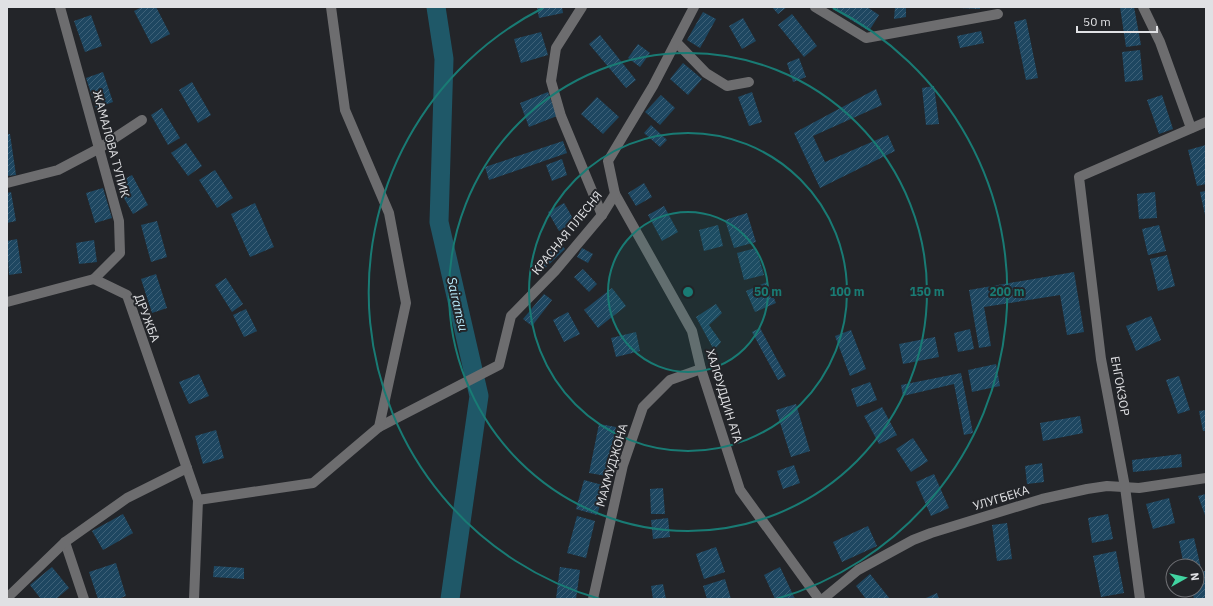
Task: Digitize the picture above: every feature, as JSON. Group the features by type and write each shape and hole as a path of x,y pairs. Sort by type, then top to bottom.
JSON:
{"street":[{"name":"ЖАМАЛОВА ТУПИК","path":"60,7 119,221 120,253 94,279"},
{"path":"194,599 198,500 313,483 379,427 406,303 389,213 345,110 331,7"},
{"path":"582,7 556,48 551,81 561,116 602,214"},
{"name":"КРАСНАЯ ПЛЕСНЯ","path":"379,427 500,365 511,316 555,271 602,214 615,194 608,161 653,86 694,7"},
{"path":"815,7 866,38 998,14"},
{"path":"1143,7 1160,42 1192,128 1206,122"},
{"path":"676,42 706,73 727,86 749,82"},
{"path":"7,183 58,170 98,149 142,120"},
{"name":"ЕНГОКЗОР","path":"1140,599 1125,487 1101,359 1079,177 1192,128"},
{"name":"ХАЛФУДДИН АТА","path":"615,194 692,331 701,369 740,490 819,599"},
{"path":"7,302 94,279"},
{"name":"ДРУЖБА","path":"94,279 127,295 198,500"},
{"name":"МАХМУДЖОНА","path":"593,599 623,465 643,408 670,380 701,369"},
{"path":"7,598 65,542 127,498 187,468"},
{"name":"УЛУГБЕКА","path":"823,599 858,570 913,540 931,532 1042,499 1087,489 1107,486 1139,488 1206,478"},
{"path":"65,542 84,599"}],"building":[{"path":"142,7 156,7 170,34 151,44 134,11"},
{"path":"537,7 562,7 563,13 539,18"},
{"path":"772,7 787,7 778,14"},
{"path":"830,7 867,7 879,15 869,31"},
{"path":"895,7 906,7 906,17 894,19"},
{"path":"980,7 980,9 960,8"},
{"path":"1120,7 1134,7 1141,45 1126,47"},
{"path":"703,12 716,19 700,48 687,40"},
{"path":"792,14 817,46 804,57 778,25"},
{"path":"91,15 102,46 85,52 74,21"},
{"path":"743,18 756,41 742,49 729,26"},
{"path":"1026,19 1038,78 1026,80 1014,22"},
{"path":"981,31 984,43 960,48 957,36"},
{"path":"541,32 548,55 521,63 514,39"},
{"path":"600,35 636,80 626,88 589,44"},
{"path":"638,44 650,53 640,67 628,58"},
{"path":"1140,50 1143,80 1125,82 1122,52"},
{"path":"799,58 806,77 793,82 787,63"},
{"path":"683,63 702,79 688,95 670,79"},
{"path":"103,72 113,102 96,108 86,78"},
{"path":"192,82 211,115 198,123 179,90"},
{"path":"934,86 939,124 926,125 922,88"},
{"path":"876,89 882,105 813,136 825,162 888,135 895,151 820,188 794,133"},
{"path":"548,92 557,116 529,127 520,103"},
{"path":"752,92 762,122 749,126 738,97"},
{"path":"661,95 675,108 660,125 645,112"},
{"path":"1162,95 1173,129 1159,134 1147,100"},
{"path":"597,97 619,117 603,134 581,114"},
{"path":"162,108 180,138 168,145 151,115"},
{"path":"651,125 667,140 660,147 644,133"},
{"path":"7,134 10,134 16,175 7,176"},
{"path":"563,141 567,153 489,180 485,167"},
{"path":"186,143 202,166 188,176 171,153"},
{"path":"1206,145 1206,184 1197,186 1188,150"},
{"path":"562,159 567,175 552,181 546,165"},
{"path":"215,170 233,198 217,208 199,180"},
{"path":"132,175 148,205 133,214 116,184"},
{"path":"644,183 652,197 636,206 628,193"},
{"path":"103,188 112,218 95,223 86,193"},
{"path":"1206,191 1206,215 1205,215 1200,192"},
{"path":"11,192 16,221 7,223 7,193"},
{"path":"1155,192 1157,218 1139,219 1137,194"},
{"path":"255,203 274,247 250,257 231,214"},
{"path":"564,203 575,222 559,231 548,212"},
{"path":"664,206 678,232 662,241 648,215"},
{"path":"747,213 756,242 734,248 725,220"},
{"path":"157,221 167,257 151,262 141,225"},
{"path":"718,225 723,246 704,251 699,230"},
{"path":"1159,225 1166,251 1148,255 1142,229"},
{"path":"17,239 22,273 9,275 7,241"},
{"path":"94,240 97,262 79,264 76,243"},
{"path":"558,241 565,249 539,274 532,266"},
{"path":"582,248 593,254 588,263 577,257"},
{"path":"756,248 764,275 744,280 737,253"},
{"path":"1167,255 1175,286 1158,291 1150,259"},
{"path":"583,269 597,284 589,292 574,277"},
{"path":"1074,272 1084,332 1067,335 1060,295 984,307 991,346 979,348 969,290"},
{"path":"156,274 167,308 152,313 141,279"},
{"path":"226,278 243,304 232,312 215,285"},
{"path":"767,282 776,303 755,312 746,291"},
{"path":"612,288 626,306 598,328 584,310"},
{"path":"544,294 552,300 532,326 523,319"},
{"path":"716,304 722,313 709,325 721,342 714,350 696,317"},
{"path":"246,309 257,331 244,337 233,315"},
{"path":"568,312 580,334 564,342 553,320"},
{"path":"1151,316 1161,340 1136,351 1126,326"},
{"path":"760,328 786,376 778,380 752,332"},
{"path":"970,329 974,349 958,352 954,333"},
{"path":"851,330 866,369 850,376 835,336"},
{"path":"636,332 640,351 616,357 611,338"},
{"path":"935,337 939,357 903,364 899,344"},
{"path":"996,364 1000,386 972,392 968,370"},
{"path":"961,373 973,433 964,435 954,384 903,396 901,385"},
{"path":"199,374 209,396 189,404 179,382"},
{"path":"1179,376 1190,410 1178,414 1166,380"},
{"path":"870,382 877,400 857,407 851,389"},
{"path":"796,404 810,451 791,457 776,410"},
{"path":"882,407 897,435 879,444 864,416"},
{"path":"1206,410 1206,431 1203,431 1199,411"},
{"path":"1080,416 1083,433 1043,441 1040,423"},
{"path":"599,424 616,427 607,476 589,473"},
{"path":"216,430 224,458 203,464 195,436"},
{"path":"913,438 928,461 911,472 896,449"},
{"path":"1181,454 1182,467 1133,472 1132,460"},
{"path":"1042,463 1044,482 1027,484 1025,466"},
{"path":"794,465 800,483 783,489 777,471"},
{"path":"934,474 949,508 931,516 916,482"},
{"path":"584,480 606,486 597,515 576,509"},
{"path":"663,488 665,514 651,514 650,489"},
{"path":"1206,494 1206,518 1198,496"},
{"path":"1169,498 1175,523 1153,529 1146,504"},
{"path":"123,514 133,533 103,550 92,531"},
{"path":"1108,514 1113,539 1092,543 1088,518"},
{"path":"577,516 595,521 586,558 567,553"},
{"path":"668,518 670,537 653,539 651,520"},
{"path":"1007,523 1012,559 997,561 992,525"},
{"path":"868,526 877,546 842,562 833,542"},
{"path":"1194,538 1199,558 1182,558 1179,541"},
{"path":"716,547 725,572 704,579 696,554"},
{"path":"1116,551 1124,593 1101,597 1093,556"},
{"path":"116,563 126,596 118,599 98,599 89,572"},
{"path":"214,566 244,568 244,579 213,577"},
{"path":"52,567 69,588 56,599 41,599 30,585"},
{"path":"560,567 580,570 576,599 556,599"},
{"path":"780,567 795,599 775,599 764,575"},
{"path":"1205,571 1206,599 1194,599 1205,598"},
{"path":"870,574 890,599 866,599 856,586"},
{"path":"725,579 731,599 707,599 703,586"},
{"path":"663,584 666,599 653,599 651,586"},
{"path":"937,593 939,599 924,599"}],"waterway":[{"name":"Sairamsu","path":"436,7 444,59 439,222 479,396 450,599"}]}
